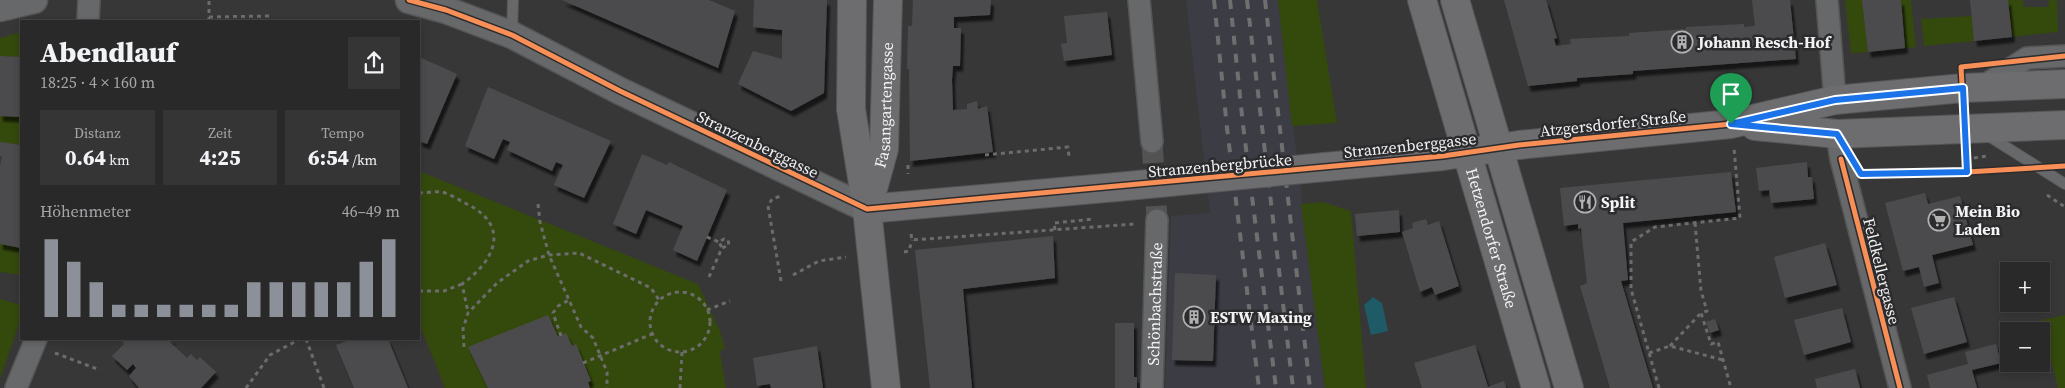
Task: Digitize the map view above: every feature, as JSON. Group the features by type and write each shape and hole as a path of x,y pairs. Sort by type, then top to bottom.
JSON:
{"main road":[{"name":"Fasangartengasse","path":"852,0 851,109 867,209 886,388"},
{"name":"Fasangartengasse","path":"867,209 884,149 888,0"},
{"name":"Hetzendorfer Straße","path":"1422,0 1536,388"},
{"name":"Hetzendorfer Straße","path":"1455,0 1568,388"},
{"name":"Atzgersdorfer Straße","path":"1498,148 1731,124 1835,100 1982,87 2065,84"},
{"name":"Atzgersdorfer Straße","path":"1731,124 1837,134 2065,125"},
{"name":"Stranzenberggasse","path":"1325,167 1498,148"},
{"name":"Stranzenbergbrücke","path":"867,209 1325,167"}],"street":[{"path":"0,8 34,0"},
{"path":"88,0 88,20"},
{"name":"Stranzenberggasse","path":"409,0 446,10 512,36 620,91 867,209"},
{"path":"1139,0 1152,142"},
{"path":"1826,0 1835,100"},
{"name":"Atzgersdorfer Straße","path":"1982,87 2027,58 2065,56"},
{"name":"Feldkellergasse","path":"1837,134 1843,169 1900,388"},
{"name":"Schönbachstraße","path":"1150,222 1152,388"},
{"path":"16,388 34,342"}],"lane":[{"path":"512,36 513,0"},
{"path":"1972,128 2065,184"}],"path":[{"path":"210,0 209,19 270,16"},
{"path":"1659,388 1631,290 1631,242 1655,227 1740,218 1731,124"},
{"path":"1966,165 1972,128"},
{"path":"985,156 1068,147 1069,157"},
{"path":"908,165 908,174"},
{"path":"420,193 443,192 480,211 492,225 494,239 490,256 478,273 462,284 444,291 420,290"},
{"path":"772,199 768,206 781,281"},
{"path":"538,204 540,222 549,255 581,327 593,338 607,372 607,388"},
{"path":"1055,230 1054,223 1094,219"},
{"path":"912,240 1150,222"},
{"path":"1649,353 1670,346 1701,312 1707,311 1701,291 1695,223"},
{"path":"904,252 909,251 912,240 911,234"},
{"path":"707,237 719,242 722,248"},
{"path":"709,277 722,248 726,248 728,240 724,239 719,242"},
{"path":"464,347 463,329 468,313 497,283 528,262 549,255 580,253 652,288 659,300"},
{"path":"793,275 819,261 847,256"},
{"path":"462,284 468,313"},
{"path":"676,291 686,292 702,302 707,310 710,319 706,338 700,345 682,352 664,348 652,334 650,316 659,300 676,291"},
{"path":"560,336 553,313 558,306 569,300"},
{"path":"707,310 730,301"},
{"path":"1701,312 1711,344 1718,342 1731,388"},
{"path":"583,363 652,334"},
{"path":"246,388 270,355 298,340"},
{"path":"306,340 324,388"},
{"path":"34,342 100,370"},
{"path":"1670,346 1723,360"},
{"path":"680,388 682,352"}],"shaded area":[{"path":"1186,0 1278,0 1325,388 1165,388 1171,216 1210,213"}],"green space":[{"path":"1278,0 1317,0 1337,123 1292,126"},
{"path":"1845,0 1862,0 1868,52 1851,53"},
{"path":"1901,0 1911,0 1916,47 1905,48"},
{"path":"2008,0 2023,0 2024,7 2048,7 2049,0 2057,0 2058,32 2012,37"},
{"path":"1972,16 1974,41 1924,46 1921,19"},
{"path":"20,32 20,57 0,56 0,38"},
{"path":"0,116 20,117 20,145 0,142"},
{"path":"420,171 698,284 720,331 725,348 720,352 726,388 445,388 420,326"},
{"path":"1323,202 1351,211 1366,388 1325,388 1301,204"},
{"path":"0,244 20,248 20,275 0,272"},
{"path":"0,299 20,305 20,321 0,379"},
{"path":"2065,315 2065,388 2058,388 2050,356 2050,322 2042,322 2041,320"}],"water":[{"path":"1373,297 1382,303 1388,331 1371,335 1364,305"}],"building":[{"path":"562,0 709,0 735,11 718,68"},
{"path":"754,0 827,0 824,93 791,111 738,84 753,51 782,59 782,30 753,27"},
{"path":"913,0 991,0 990,15 954,17 954,28 961,28 960,66 953,66 952,80 953,110 967,109 967,104 977,101 978,109 987,106 993,152 910,161 909,69 907,69 908,26 912,26"},
{"name":"Johann Resch-Hof","path":"1504,0 1546,0 1557,38 1554,39 1556,46 1571,44 1570,39 1629,36 1629,33 1686,29 1686,27 1744,24 1744,27 1755,26 1752,0 1790,0 1796,59 1633,71 1633,74 1577,78 1577,81 1528,86"},
{"path":"1862,0 1901,0 1905,48 1868,52"},
{"path":"1970,0 2008,0 2012,37 1974,41"},
{"path":"1107,12 1112,55 1064,61 1061,44 1067,43 1064,16"},
{"path":"0,56 20,57 20,117 0,116"},
{"path":"420,57 457,74 427,144 420,141"},
{"path":"488,87 611,141 584,198 554,185 563,165 556,162 552,171 507,150 510,142 503,139 494,159 465,146"},
{"path":"0,142 20,145 20,248 0,244 0,166 2,156 0,156"},
{"path":"642,154 667,165 669,162 727,190 697,261 673,250 683,226 646,210 636,234 613,224"},
{"path":"1807,162 1808,177 1812,177 1814,199 1771,203 1769,190 1759,191 1756,168"},
{"path":"1731,172 1736,212 1623,223 1628,280 1621,281 1653,388 1610,388 1580,286 1587,283 1581,228 1578,229 1578,224 1564,226 1560,188"},
{"path":"1925,193 1928,204 1960,196 1973,245 1932,255 1939,283 1924,287 1919,267 1903,271 1885,203"},
{"path":"1399,210 1400,232 1357,236 1355,214"},
{"path":"1426,219 1428,225 1439,221 1459,286 1435,295 1432,287 1420,292 1402,232 1413,228 1412,223"},
{"path":"1053,236 1055,278 963,289 972,388 930,388 915,250"},
{"path":"1825,243 1837,285 1785,298 1774,257"},
{"name":"ESTW Maxing","path":"1175,273 1216,275 1213,361 1172,360"},
{"path":"1954,297 1967,342 1924,354 1911,308"},
{"path":"1842,308 1851,342 1804,355 1794,320"},
{"path":"548,315 558,337 566,333 572,346 576,344 591,381 588,382 590,388 488,388 468,347"},
{"path":"1715,319 1719,330 1710,333 1706,322"},
{"path":"1115,323 1134,323 1134,377 1137,377 1137,388 1115,388"},
{"path":"122,340 172,340 170,342 187,358 191,354 197,360 200,357 216,372 201,388 139,388 129,376 136,368 133,364 127,370 112,356 124,344"},
{"path":"349,340 388,340 408,388 354,388 336,345"},
{"path":"1996,344 2000,363 1972,370 1977,388 1930,388 1927,375 1968,364 1965,352"},
{"path":"1475,345 1488,387 1504,381 1506,388 1422,388 1414,363"},
{"path":"817,346 823,388 771,388 770,384 757,386 753,358"},
{"path":"1855,369 1860,388 1817,388 1815,379"}],"tunnel":[{"path":"1152,142 1157,220"}],"tram line":[{"path":"1434,0 1546,388"},
{"path":"1445,0 1557,388"}],"railway":[{"path":"1214,0 1227,128 1259,388"},
{"path":"1230,0 1243,125 1276,388"},
{"path":"1247,0 1293,388"},
{"path":"1265,0 1310,388"}],"cycle path":[{"path":"409,0 446,10 512,35 620,91 867,209 1443,156 1519,145 1731,124 1835,100"},
{"path":"1967,172 1961,67 2065,56"},
{"path":"1741,125 1837,134 1861,174 1967,172 2065,166"},
{"path":"1841,159 1900,388"}],"place":[{"name":"Johann Resch-Hof","path":"1682,42"},
{"name":"Split","path":"1585,202"},
{"name":"Mein Bio Laden","path":"1939,220"},
{"name":"ESTW Maxing","path":"1194,317"}],"route":[{"path":"1963,88 1967,172 1861,174 1837,134 1731,124 1835,100 1963,88"}]}
